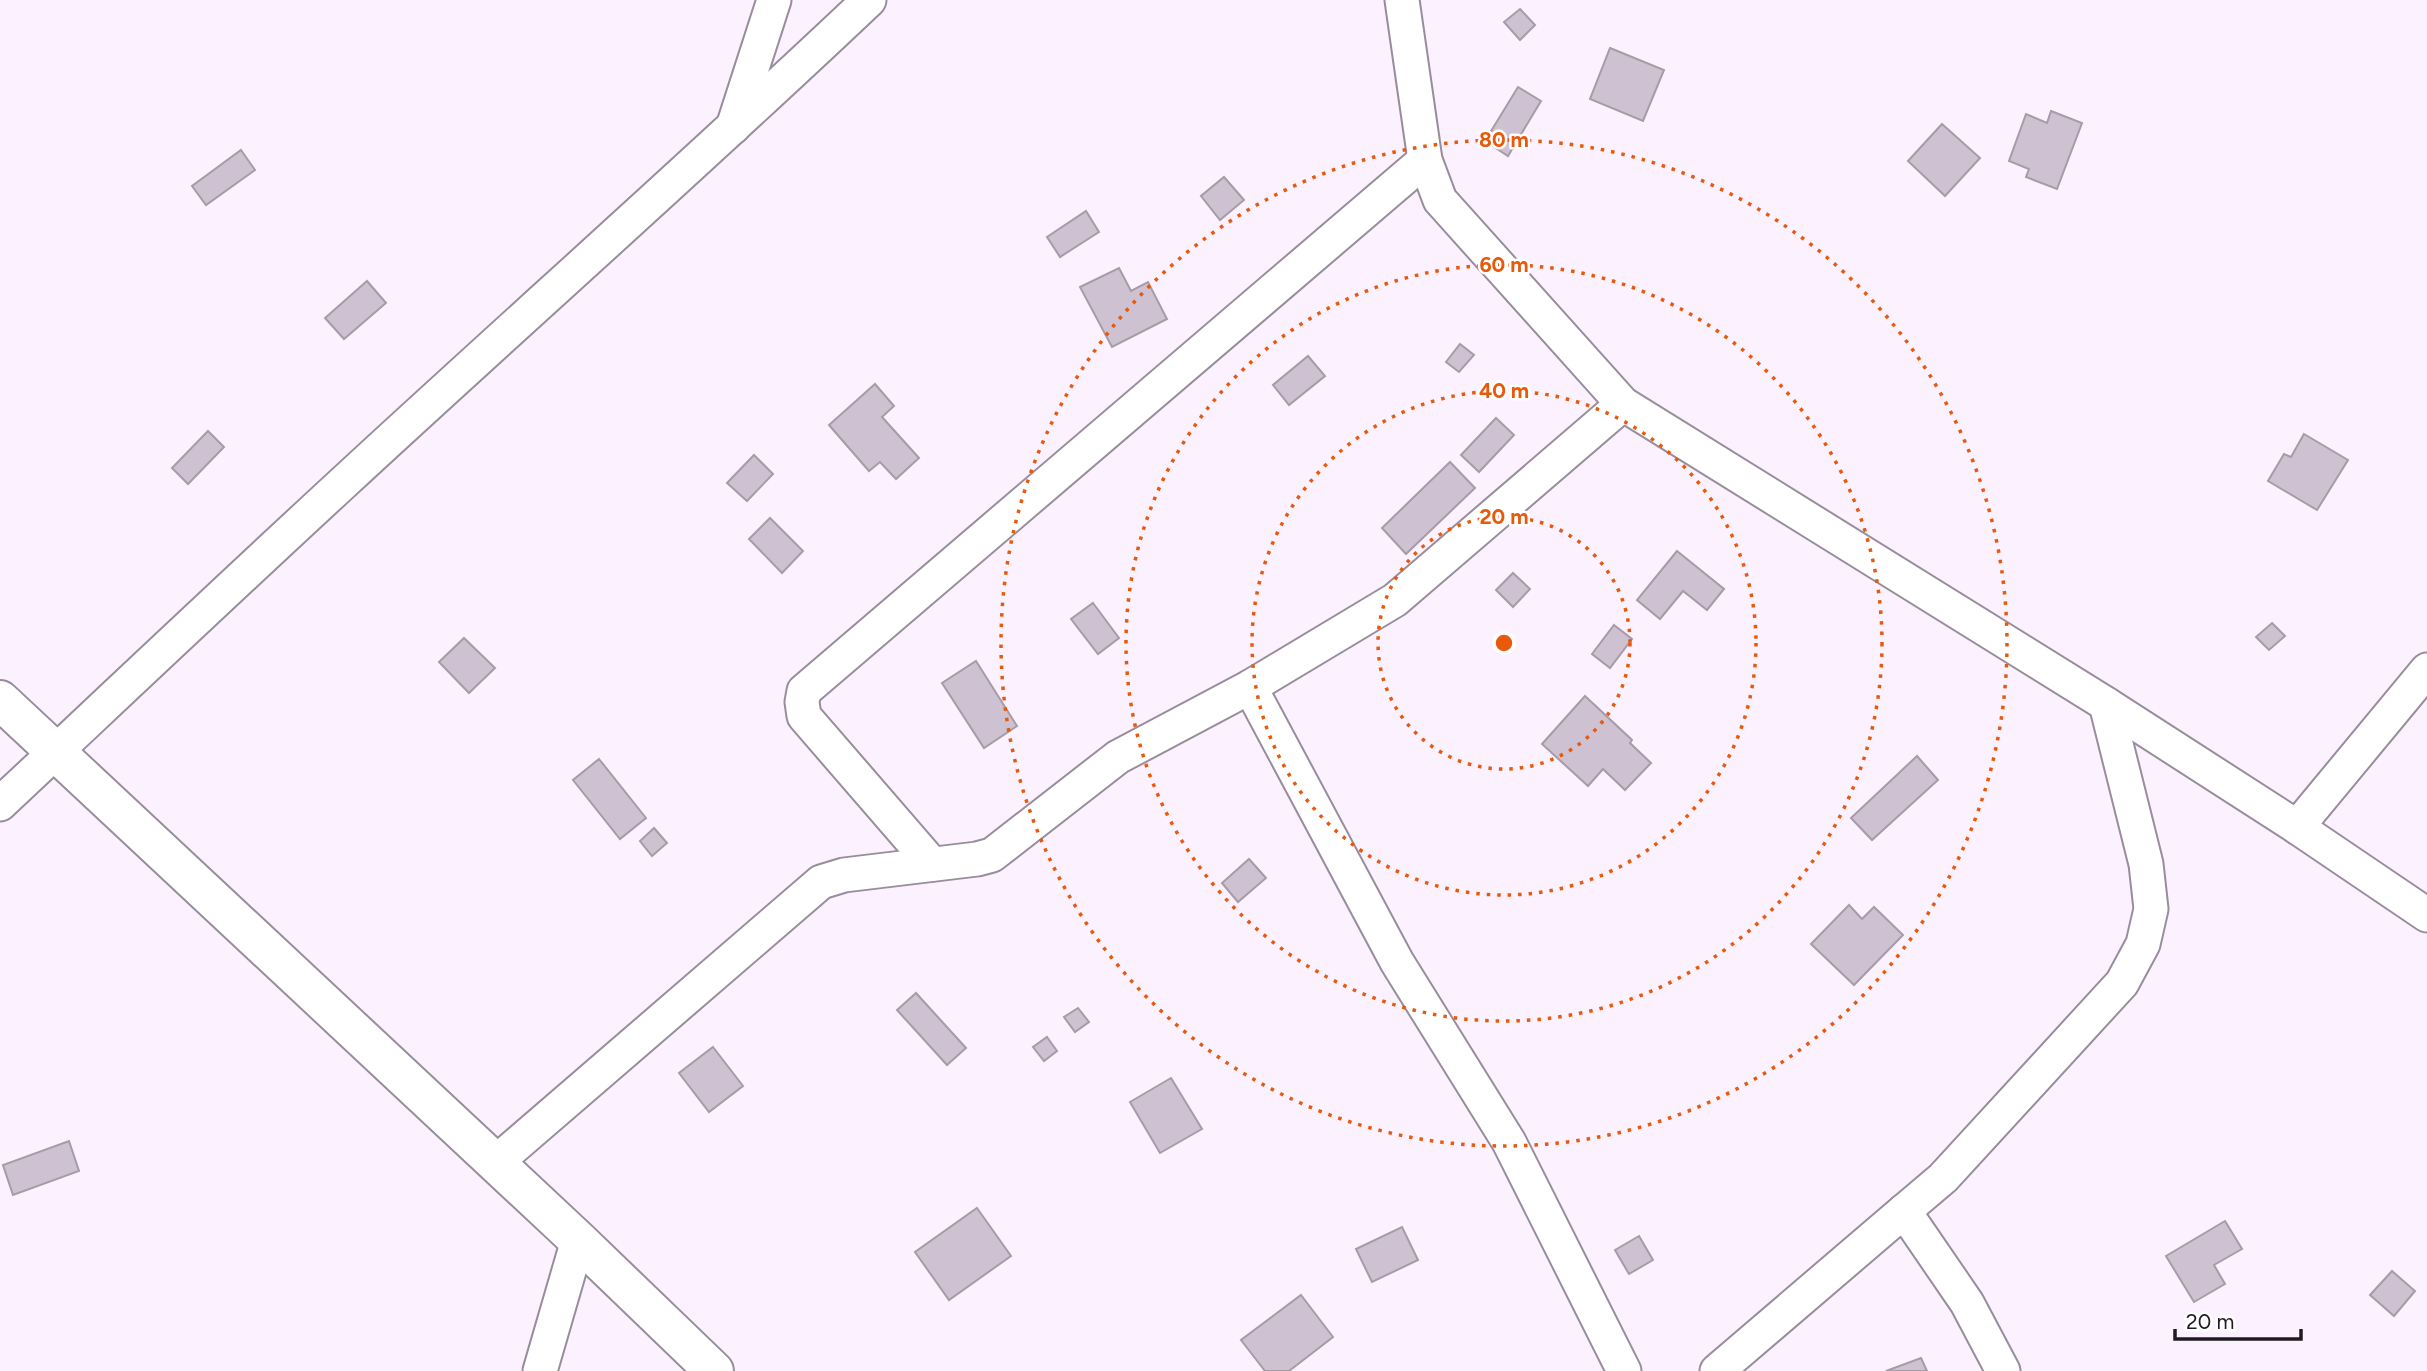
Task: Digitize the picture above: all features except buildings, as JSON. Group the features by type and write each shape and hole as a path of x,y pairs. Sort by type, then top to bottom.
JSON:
{"street":[{"path":"732,131 774,0"},
{"path":"0,804 342,483 664,189 732,131 869,0"},
{"path":"1402,0 1425,160 1440,200 1623,404 2106,704 2297,827 2427,915"},
{"path":"932,864 804,716 804,691 1425,160"},
{"path":"494,1164 821,882 844,875 992,855 1118,757 1250,687 1395,600 1623,404"},
{"path":"2297,827 2427,670"},
{"path":"1250,687 1397,962 1508,1142 1624,1371"},
{"path":"0,699 578,1240 714,1371"},
{"path":"1717,1371 1903,1210 1944,1178 2122,983 2143,944 2151,908 2146,864 2106,704"},
{"path":"1903,1210 1967,1303 2003,1371"},
{"path":"540,1371 578,1240"}]}
